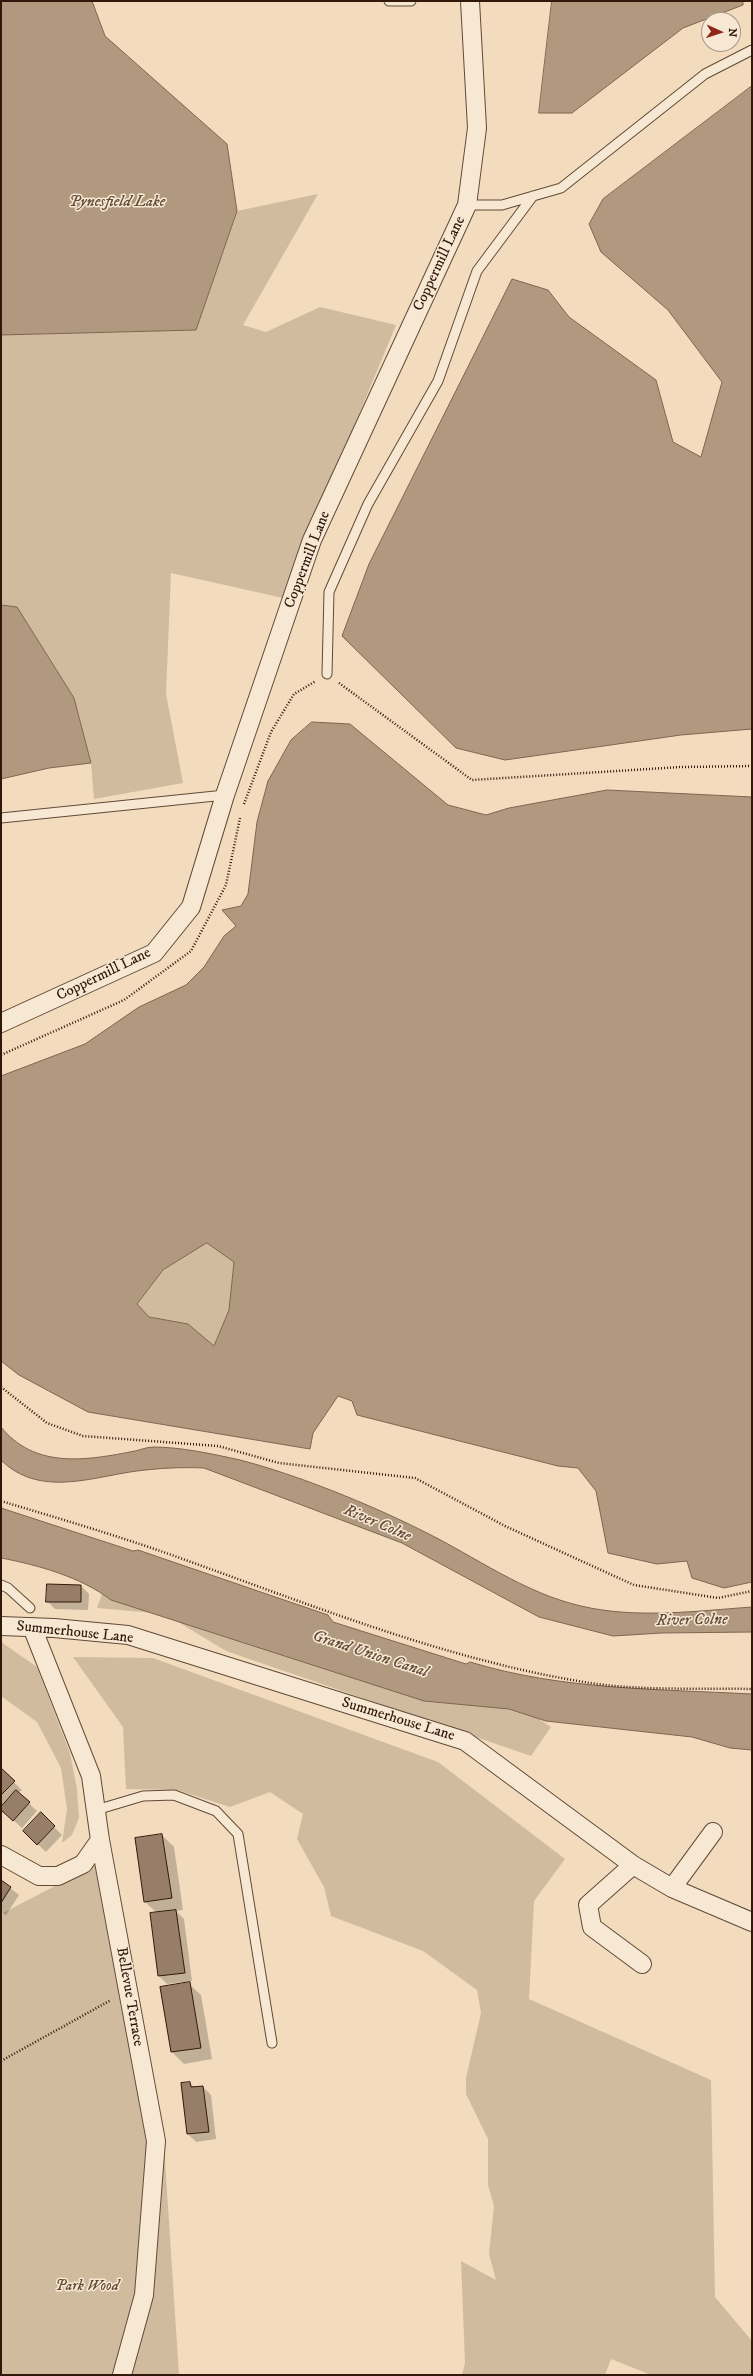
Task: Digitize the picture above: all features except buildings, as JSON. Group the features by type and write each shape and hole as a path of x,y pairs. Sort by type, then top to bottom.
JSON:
{"street":[{"name":"Coppermill Lane","path":"1,1023 154,953 191,907 225,795 312,540 467,205 477,128 470,1"},
{"name":"Summerhouse Lane","path":"1,1626 128,1635 465,1741 632,1865 672,1888 752,1922"},
{"name":"Bellevue Terrace","path":"32,1627 91,1776 100,1840 156,2141 144,2295 122,2375"},
{"path":"672,1888 713,1832"},
{"path":"1,1855 39,1876 58,1876 83,1864 100,1840"},
{"path":"632,1865 588,1905 592,1927 642,1964"}],"lane":[{"path":"389,1 411,1"},
{"path":"467,205 502,205 561,188 705,74 752,50"},
{"path":"327,674 329,592 368,504 438,381 477,271 533,196"},
{"path":"1,818 225,795"},
{"path":"1,1585 30,1608"},
{"path":"96,1810 143,1796 174,1796 216,1811 238,1834 272,2043"}],"path":[{"path":"327,674 472,780 682,767 752,766"},
{"path":"1,1387 47,1423 83,1436 218,1446 280,1463 415,1478 505,1526 634,1585 718,1598 752,1591"},
{"path":"1,1500 127,1540 277,1594 489,1663 586,1682 624,1686 752,1689"},
{"path":"1,2061 128,1990"}],"green space":[{"path":"318,194 243,325 266,332 320,307 396,325 283,598 171,573 166,694 183,783 94,799 91,763 74,698 17,607 1,605 1,335 196,330 237,211"},
{"path":"207,1243 234,1262 229,1310 214,1346 188,1324 149,1317 137,1304 163,1270"},
{"path":"185,1590 502,1694 551,1727 531,1756 226,1651 165,1614 97,1608 102,1594"},
{"path":"1,1642 37,1667 70,1753 77,1789 79,1818 72,1835 62,1843 67,1809 61,1768 37,1722 1,1696"},
{"path":"73,1657 153,1658 438,1762 565,1859 534,1901 529,1999 711,2080 715,2297 752,2341 752,2375 651,2375 611,2359 605,2375 462,2375 465,2363 461,2261 496,2280 489,2254 494,2206 488,2185 488,2139 466,2094 466,2078 481,2013 477,1990 423,1951 331,1916 324,1887 297,1839 303,1814 270,1792 230,1807 177,1790 126,1789 123,1727"},
{"name":"Park Wood","path":"107,1859 164,2145 179,2375 1,2375 1,1914"}],"water":[{"name":"Pynesfield Lake","path":"1,1 92,1 105,36 227,144 237,211 196,330 1,335"},
{"path":"552,1 743,1 743,5 725,12 701,12 701,21 683,28 572,113 539,113"},
{"path":"752,86 752,729 681,735 505,760 456,748 342,636 369,564 512,279 548,290 569,317 656,380 673,442 701,457 722,382 668,310 601,252 589,224 603,199"},
{"path":"1,605 17,607 74,698 91,763 49,768 1,779"},
{"path":"312,722 350,724 448,805 486,815 509,808 607,790 752,797 752,1582 724,1588 692,1578 687,1561 657,1564 608,1553 596,1491 578,1468 558,1466 357,1415 352,1401 338,1396 313,1433 310,1449 88,1412 19,1375 1,1361 1,1076 85,1044 139,1007 186,985 204,967 224,936 236,926 222,910 241,906 248,894 257,822 268,781 291,740","holes":["207,1243 234,1262 229,1310 214,1346 188,1324 149,1317 137,1304 163,1270"]},
{"name":"River Colne","path":"1,1427 14,1440 28,1449 44,1455 60,1458 95,1458 153,1447 164,1447 208,1453 262,1466 333,1491 380,1511 442,1541 519,1583 560,1600 602,1610 645,1613 688,1612 752,1607 752,1632 662,1633 613,1636 539,1617 402,1543 204,1468 163,1468 66,1482 49,1482 32,1479 16,1472 1,1460"},
{"name":"Grand Union Canal","path":"1,1508 133,1551 138,1550 328,1615 333,1622 466,1664 470,1662 540,1678 610,1687 752,1694 752,1750 730,1748 692,1737 546,1721 509,1709 424,1701 111,1600 73,1578 30,1564 1,1558"}]}
